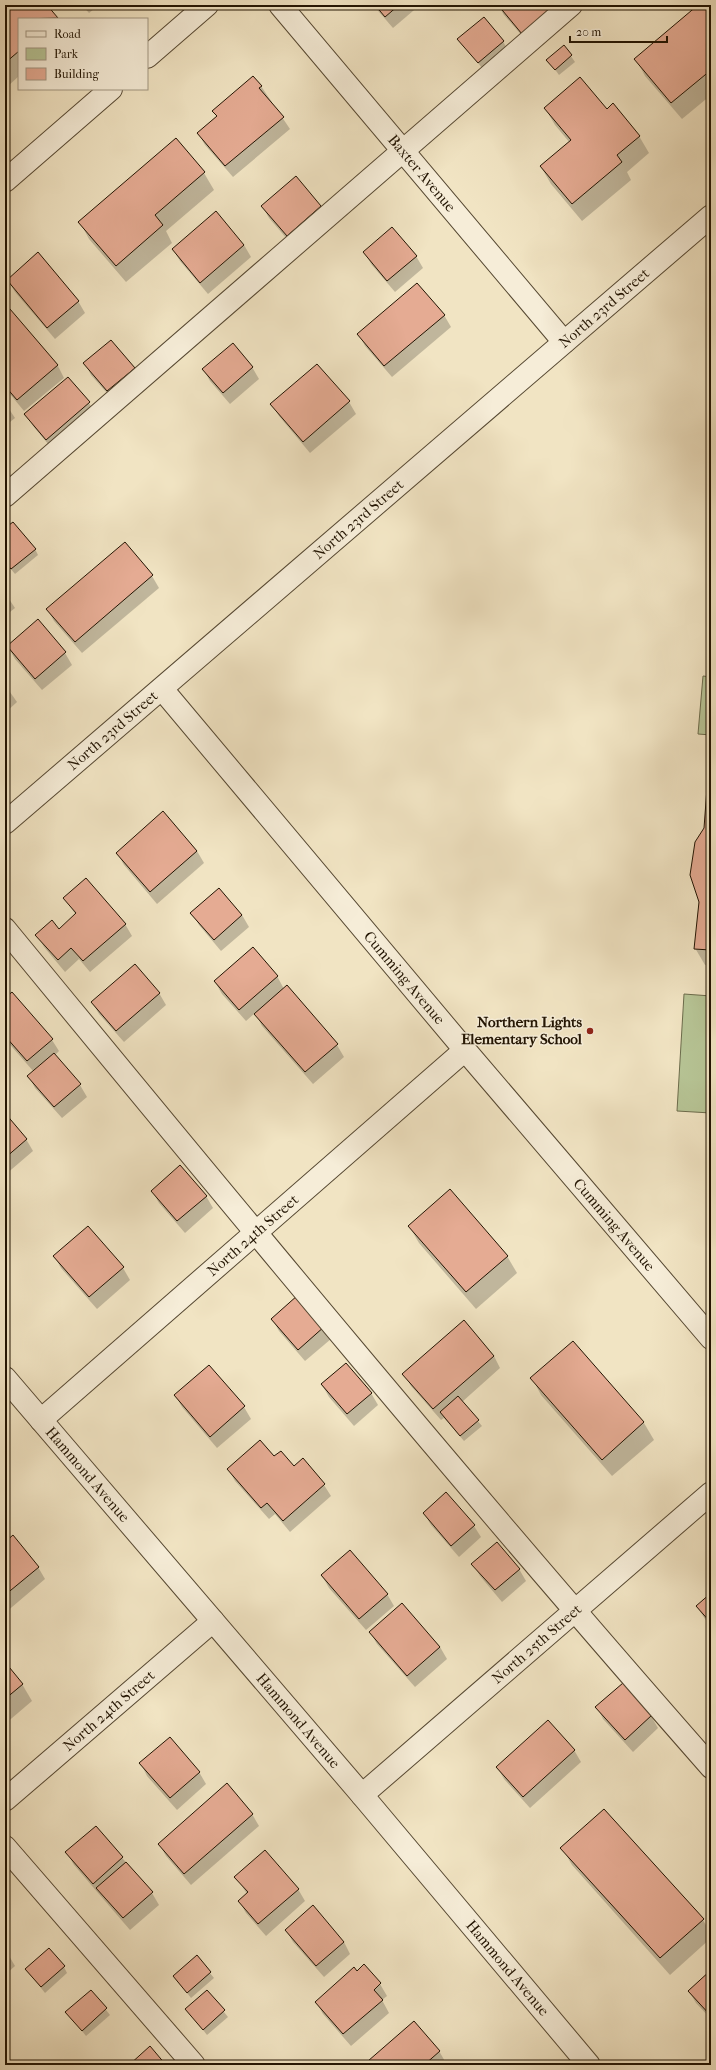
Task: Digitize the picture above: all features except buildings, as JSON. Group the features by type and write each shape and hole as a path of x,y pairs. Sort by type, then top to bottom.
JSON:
{"street":[{"path":"148,56 207,5"},
{"name":"Baxter Avenue","path":"280,5 564,342"},
{"path":"5,496 402,150 571,5"},
{"path":"5,181 109,90"},
{"name":"North 23rd Street","path":"5,822 162,689 711,216"},
{"name":"Cumming Avenue","path":"162,689 465,1050 711,1338"},
{"path":"5,929 255,1233 574,1611 711,1767"},
{"name":"North 24th Street","path":"41,1420 465,1050"},
{"name":"Hammond Avenue","path":"5,1378 362,1795 589,2065"},
{"name":"North 25th Street","path":"362,1795 711,1492"},
{"name":"North 24th Street","path":"5,1800 213,1621"},
{"path":"5,1847 194,2065"}],"green space":[{"path":"703,676 711,677 711,735 698,734"},
{"path":"684,994 711,996 711,1113 677,1111"}],"place":[{"name":"Northern Lights Elementary School","path":"590,1031"}]}
